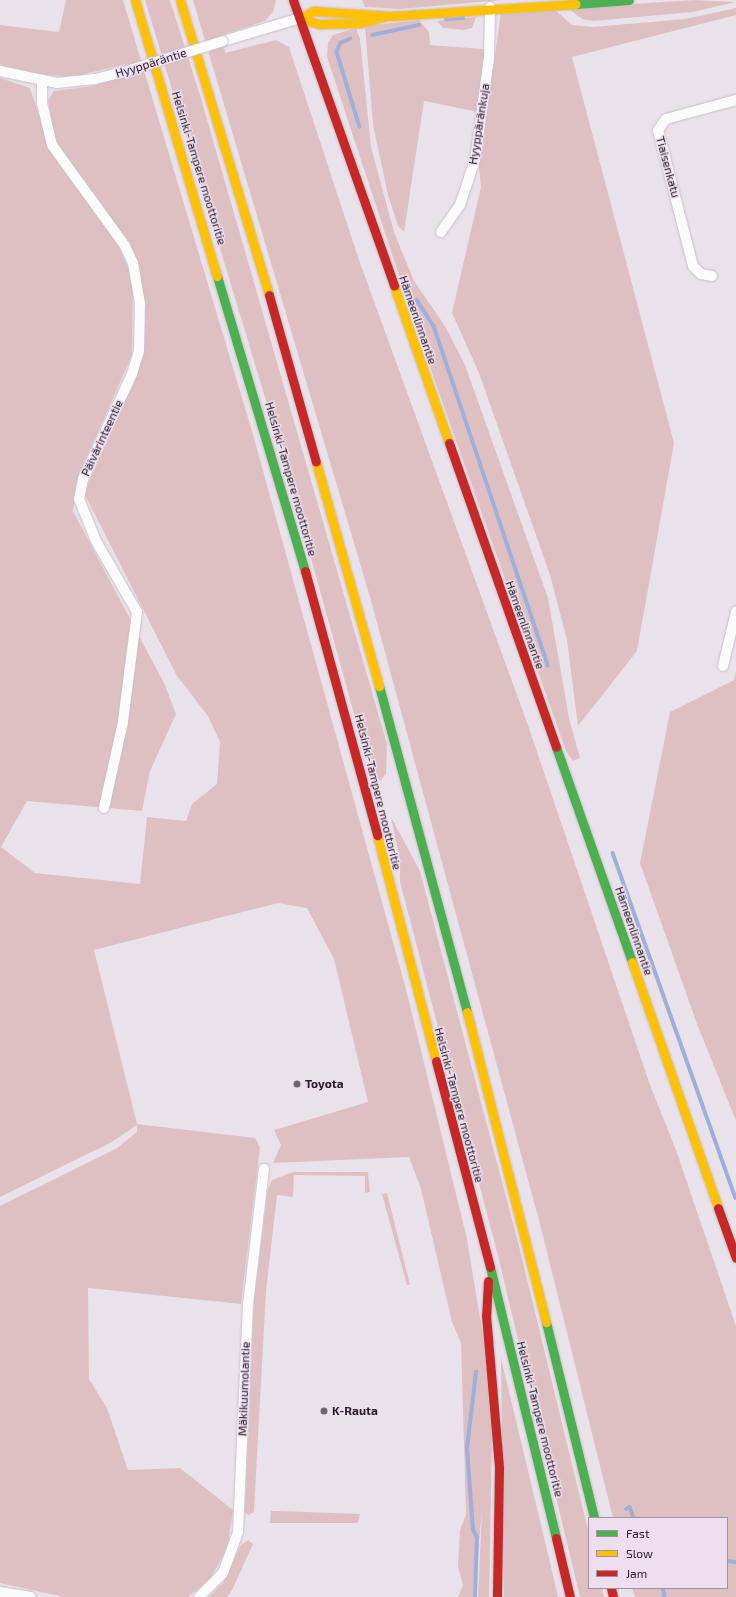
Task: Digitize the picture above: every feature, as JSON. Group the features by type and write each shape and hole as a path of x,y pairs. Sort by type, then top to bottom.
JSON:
{"main road":[{"name":"Helsinki-Tampere moottoritie","path":"135,0 326,641 489,1266 570,1597"},
{"path":"180,0 213,101 365,632 500,1137 594,1517"},
{"name":"Hämeenlinnantie","path":"293,0 736,1258"},
{"path":"300,18 319,24 354,24 390,16 490,7 629,0"},
{"path":"300,18 314,10 390,16"},
{"path":"489,1266 486,1315 500,1468 497,1597"}],"street":[{"name":"Hyyppäränkuja","path":"441,232 460,205 475,160 489,58 490,7"},
{"name":"Hyyppäräntie","path":"0,71 42,81 79,82 130,70 300,18"},
{"name":"Päivärinteentie","path":"42,81 42,103 52,145 126,246 133,263 140,304 139,351 132,374 82,479 79,499 96,541 137,612 124,722 104,808"},
{"name":"Tiaisenkatu","path":"712,276 701,274 693,266 658,130 666,119 736,100"},
{"path":"723,666 736,616"},
{"name":"Mäkikuumolantie","path":"199,1597 223,1573 238,1532 248,1305 264,1170"},
{"path":"0,1592 31,1597"}],"shaded area":[{"path":"66,0 123,0 254,438 406,989 467,1239 484,1342 492,1436 489,1597 478,1597 482,1511 474,1597 458,1597 463,1585 458,1566 460,1531 466,1514 461,1343 452,1322 421,1189 409,1157 273,1163 281,1145 274,1130 368,1102 334,959 307,908 278,903 94,950 137,1124 255,1138 260,1147 241,1304 88,1288 89,1379 107,1408 128,1470 180,1468 233,1510 227,1550 209,1580 188,1597 64,1597 0,1583 0,1206 117,1148 137,1132 137,1125 112,1142 0,1197 0,78 30,88 49,146 110,227 133,279 132,355 77,480 73,511 165,685 176,714 150,771 142,811 27,801 1,847 35,873 140,884 147,817 186,821 192,804 217,784 220,742 208,716 177,676 84,493 139,370 145,317 137,266 56,144 48,100 54,91 93,86 136,73 132,63 71,77 30,73 0,64 0,25 59,32"},
{"path":"145,0 170,0 200,95 387,744 386,774 380,781 364,750 283,457"},
{"path":"193,0 276,0 273,12 265,21 222,35 225,53 276,40 289,47 359,260 529,728 650,1085 676,1150 736,1326 736,1597 635,1597 632,1589 728,1589 728,1517 613,1517 541,1228 370,597"},
{"path":"362,0 502,0 400,9 365,7"},
{"path":"694,0 736,2 693,12 594,21 582,19 568,8"},
{"path":"736,8 736,15 572,57 674,443 637,651 578,726 567,640 550,575 479,373 452,313 481,187 479,168 501,12 554,9 572,25 593,27 685,19"},
{"path":"476,17 472,28 464,30 443,28 437,21"},
{"path":"419,20 429,32 430,45 483,49 486,58 478,112 424,101 404,232 398,226 388,195 373,125 365,26"},
{"path":"356,28 360,39 371,147 394,232 414,281 445,326 465,365 548,598 569,718 580,758 573,761 566,751 419,336 327,57 328,43 333,35"},
{"path":"736,671 736,1121 697,1024 640,863 670,712 734,680"},
{"path":"391,817 420,871 519,1246 588,1530 588,1589 602,1589 604,1597 580,1597 497,1252 400,882 400,861"},
{"path":"293,1172 368,1172 370,1192 365,1193 365,1176 294,1175 293,1197 277,1195 266,1291 254,1512 248,1515 245,1512 254,1301 268,1189 272,1180"},
{"path":"387,1193 410,1285 407,1285 382,1194"},
{"path":"501,1358 548,1554 558,1597 504,1597"},
{"path":"271,1511 360,1514 358,1523 270,1523"},
{"path":"248,1540 253,1544 232,1590 227,1597 209,1597 223,1583 241,1545"}],"waterway":[{"path":"446,19 463,18"},
{"path":"372,35 419,25"},
{"path":"351,39 341,43 337,52 360,127"},
{"path":"417,300 434,326 548,665"},
{"path":"613,853 736,1198"},
{"path":"475,1597 477,1538 473,1530 467,1448 476,1373"},
{"path":"626,1509 630,1507 634,1517"},
{"path":"728,1561 736,1562"},
{"path":"663,1589 665,1597"}],"traffic: fast":[{"path":"576,4 629,0"},
{"path":"217,276 305,571"},
{"path":"379,686 467,1012"},
{"path":"556,747 632,962"},
{"path":"490,1267 556,1538"},
{"path":"546,1322 594,1517"}],"traffic: slow":[{"path":"135,0 217,276"},
{"path":"180,0 269,295"},
{"path":"300,18 314,11 390,16 576,4"},
{"path":"300,18 319,24 361,23 387,16"},
{"path":"394,286 449,443"},
{"path":"316,462 379,686"},
{"path":"377,835 436,1061"},
{"path":"632,962 718,1208"},
{"path":"467,1012 546,1322"}],"traffic: jam":[{"path":"293,0 394,286"},
{"path":"269,295 316,462"},
{"path":"449,443 556,747"},
{"path":"305,571 377,835"},
{"path":"436,1061 490,1267"},
{"path":"718,1208 736,1258"},
{"path":"488,1281 486,1315 499,1468 497,1597"},
{"path":"556,1538 570,1597"},
{"path":"611,1589 613,1597"}],"place":[{"name":"Toyota","path":"297,1084"},
{"name":"K-Rauta","path":"324,1411"}]}
